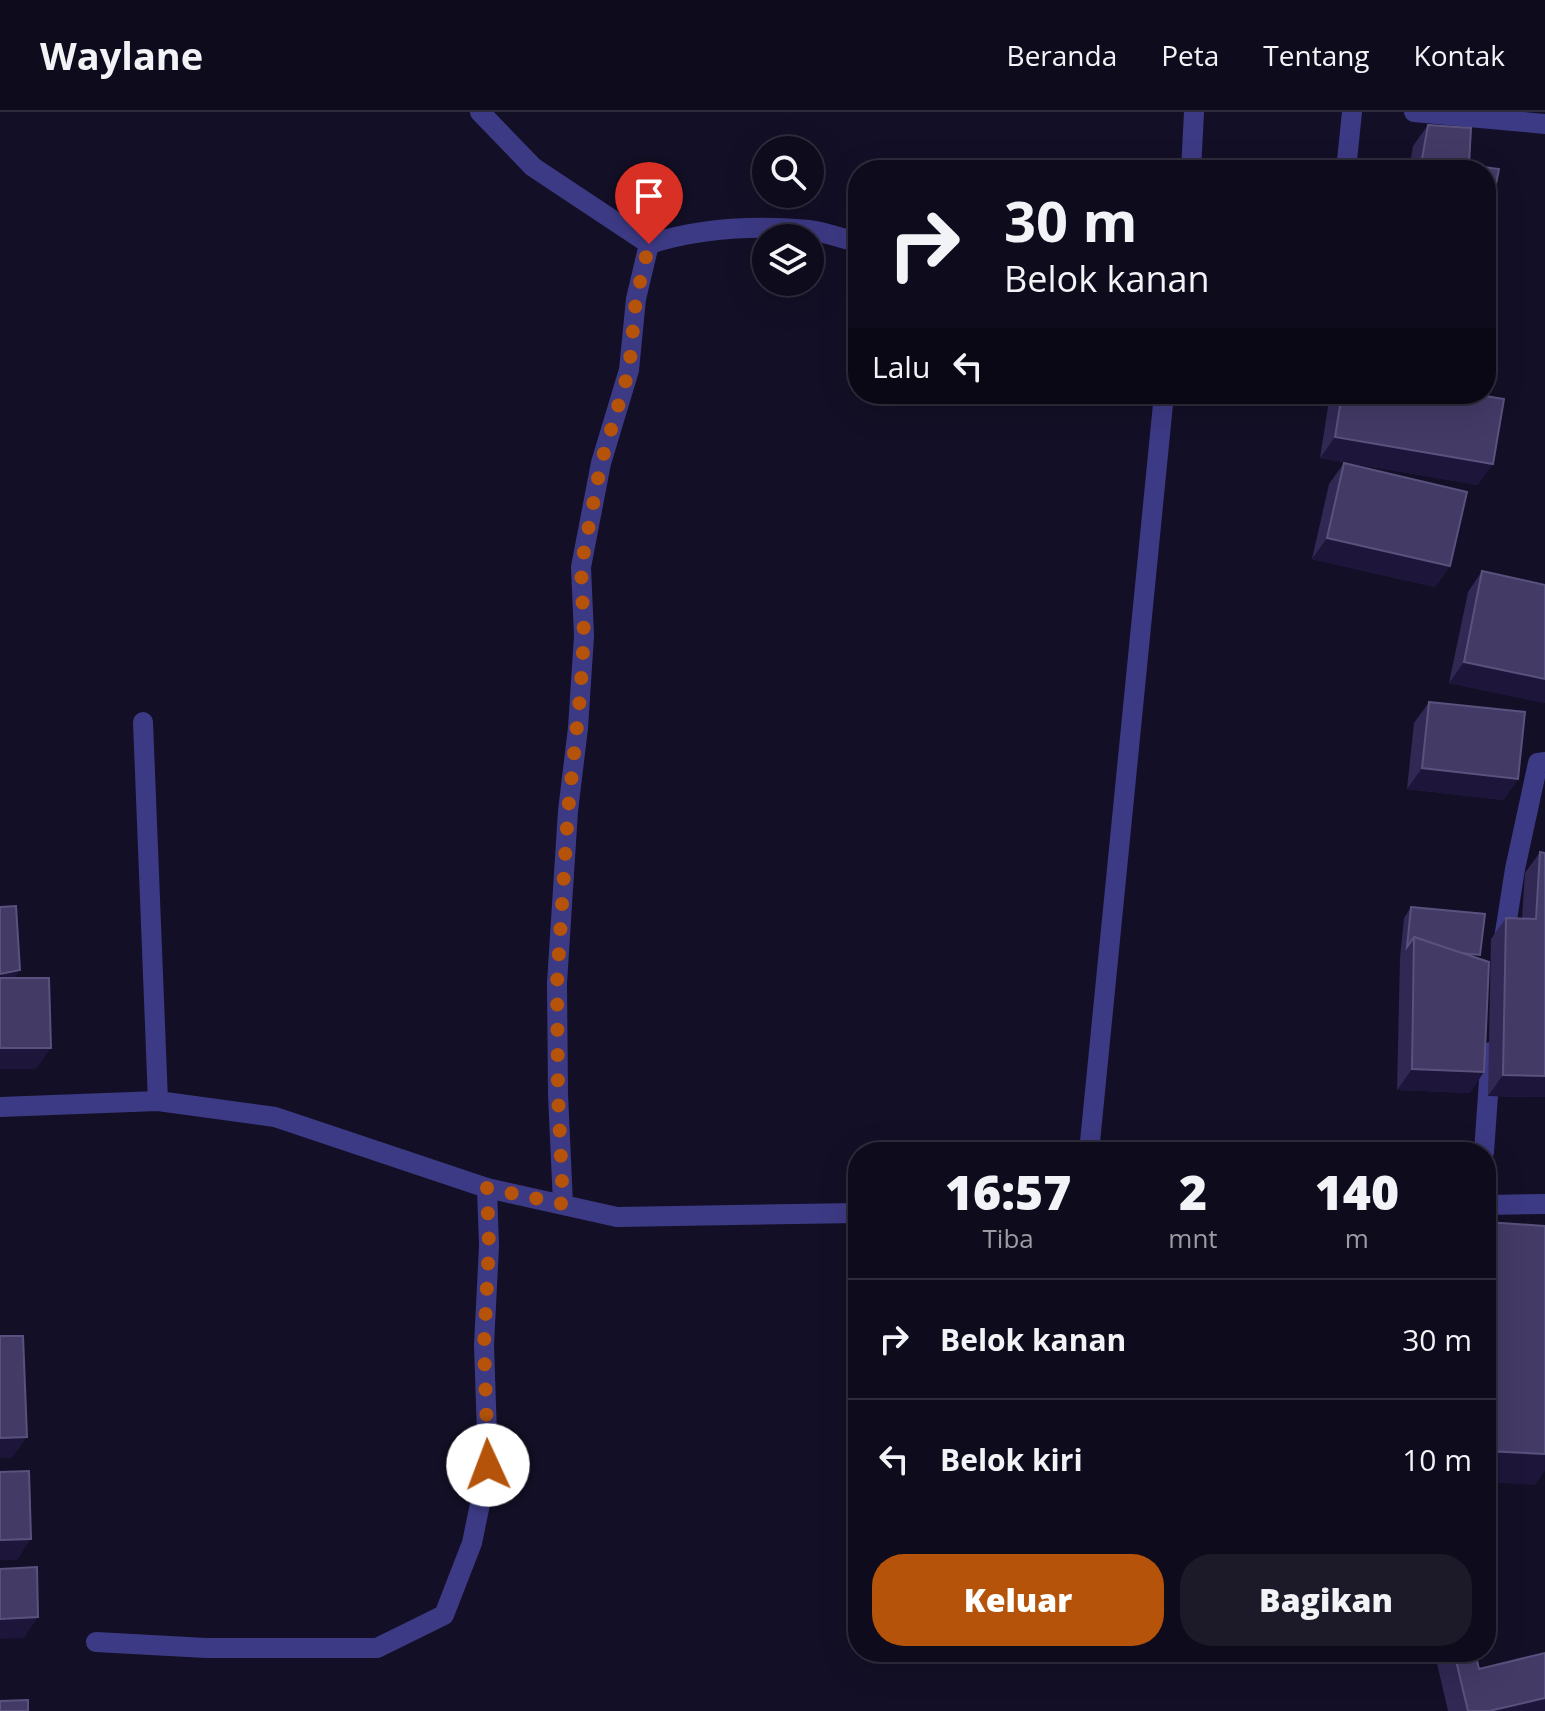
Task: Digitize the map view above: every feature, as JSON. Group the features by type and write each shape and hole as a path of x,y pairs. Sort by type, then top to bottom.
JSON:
{"street":[{"path":"480,112 533,167 649,244"},
{"path":"1192,160 1194,112"},
{"path":"1347,160 1352,112"},
{"path":"1414,112 1545,124"},
{"path":"649,244 682,234 751,228 813,230 848,239"},
{"path":"563,1204 557,983 584,636 581,567 601,463 629,370 636,299 649,244"},
{"path":"1090,1142 1163,404"},
{"path":"143,722 158,1101"},
{"path":"1499,971 1515,869 1538,763 1545,762"},
{"path":"1485,1142 1492,1031"},
{"path":"0,1107 158,1101 275,1117 487,1188 617,1217 848,1213"},
{"path":"96,1642 206,1648 377,1648 444,1615 472,1543 488,1465 484,1345 489,1246 487,1188"},
{"path":"1496,1205 1545,1204"}],"building":[{"path":"1428,125 1471,128 1469,160 1422,160"},
{"path":"1496,398 1504,399 1493,464 1335,437 1340,404 1496,404"},
{"path":"1344,463 1467,492 1450,566 1327,538"},
{"path":"1482,571 1545,585 1545,679 1464,662"},
{"path":"1429,702 1525,712 1518,779 1422,768"},
{"path":"1540,852 1545,853 1545,1076 1503,1075 1506,918 1536,919"},
{"path":"16,906 20,970 0,974 0,907"},
{"path":"1411,907 1485,914 1480,955 1461,953 1414,937 1407,947"},
{"path":"1414,937 1489,962 1484,1072 1412,1069"},
{"path":"0,978 49,978 51,1048 0,1048"},
{"path":"1496,1223 1545,1226 1545,1454 1496,1452"},
{"path":"0,1336 23,1336 27,1437 0,1438"},
{"path":"29,1471 31,1539 0,1540 0,1472"},
{"path":"37,1567 38,1617 0,1619 0,1569"},
{"path":"1545,1653 1545,1698 1489,1711 1468,1711 1456,1662 1477,1662 1479,1669"},
{"path":"28,1700 28,1711 0,1711 0,1701"}],"route":[{"path":"488,1465 484,1345 489,1246 487,1188 563,1204 557,983 584,636 581,567 601,463 629,370 636,299 649,244"}]}
